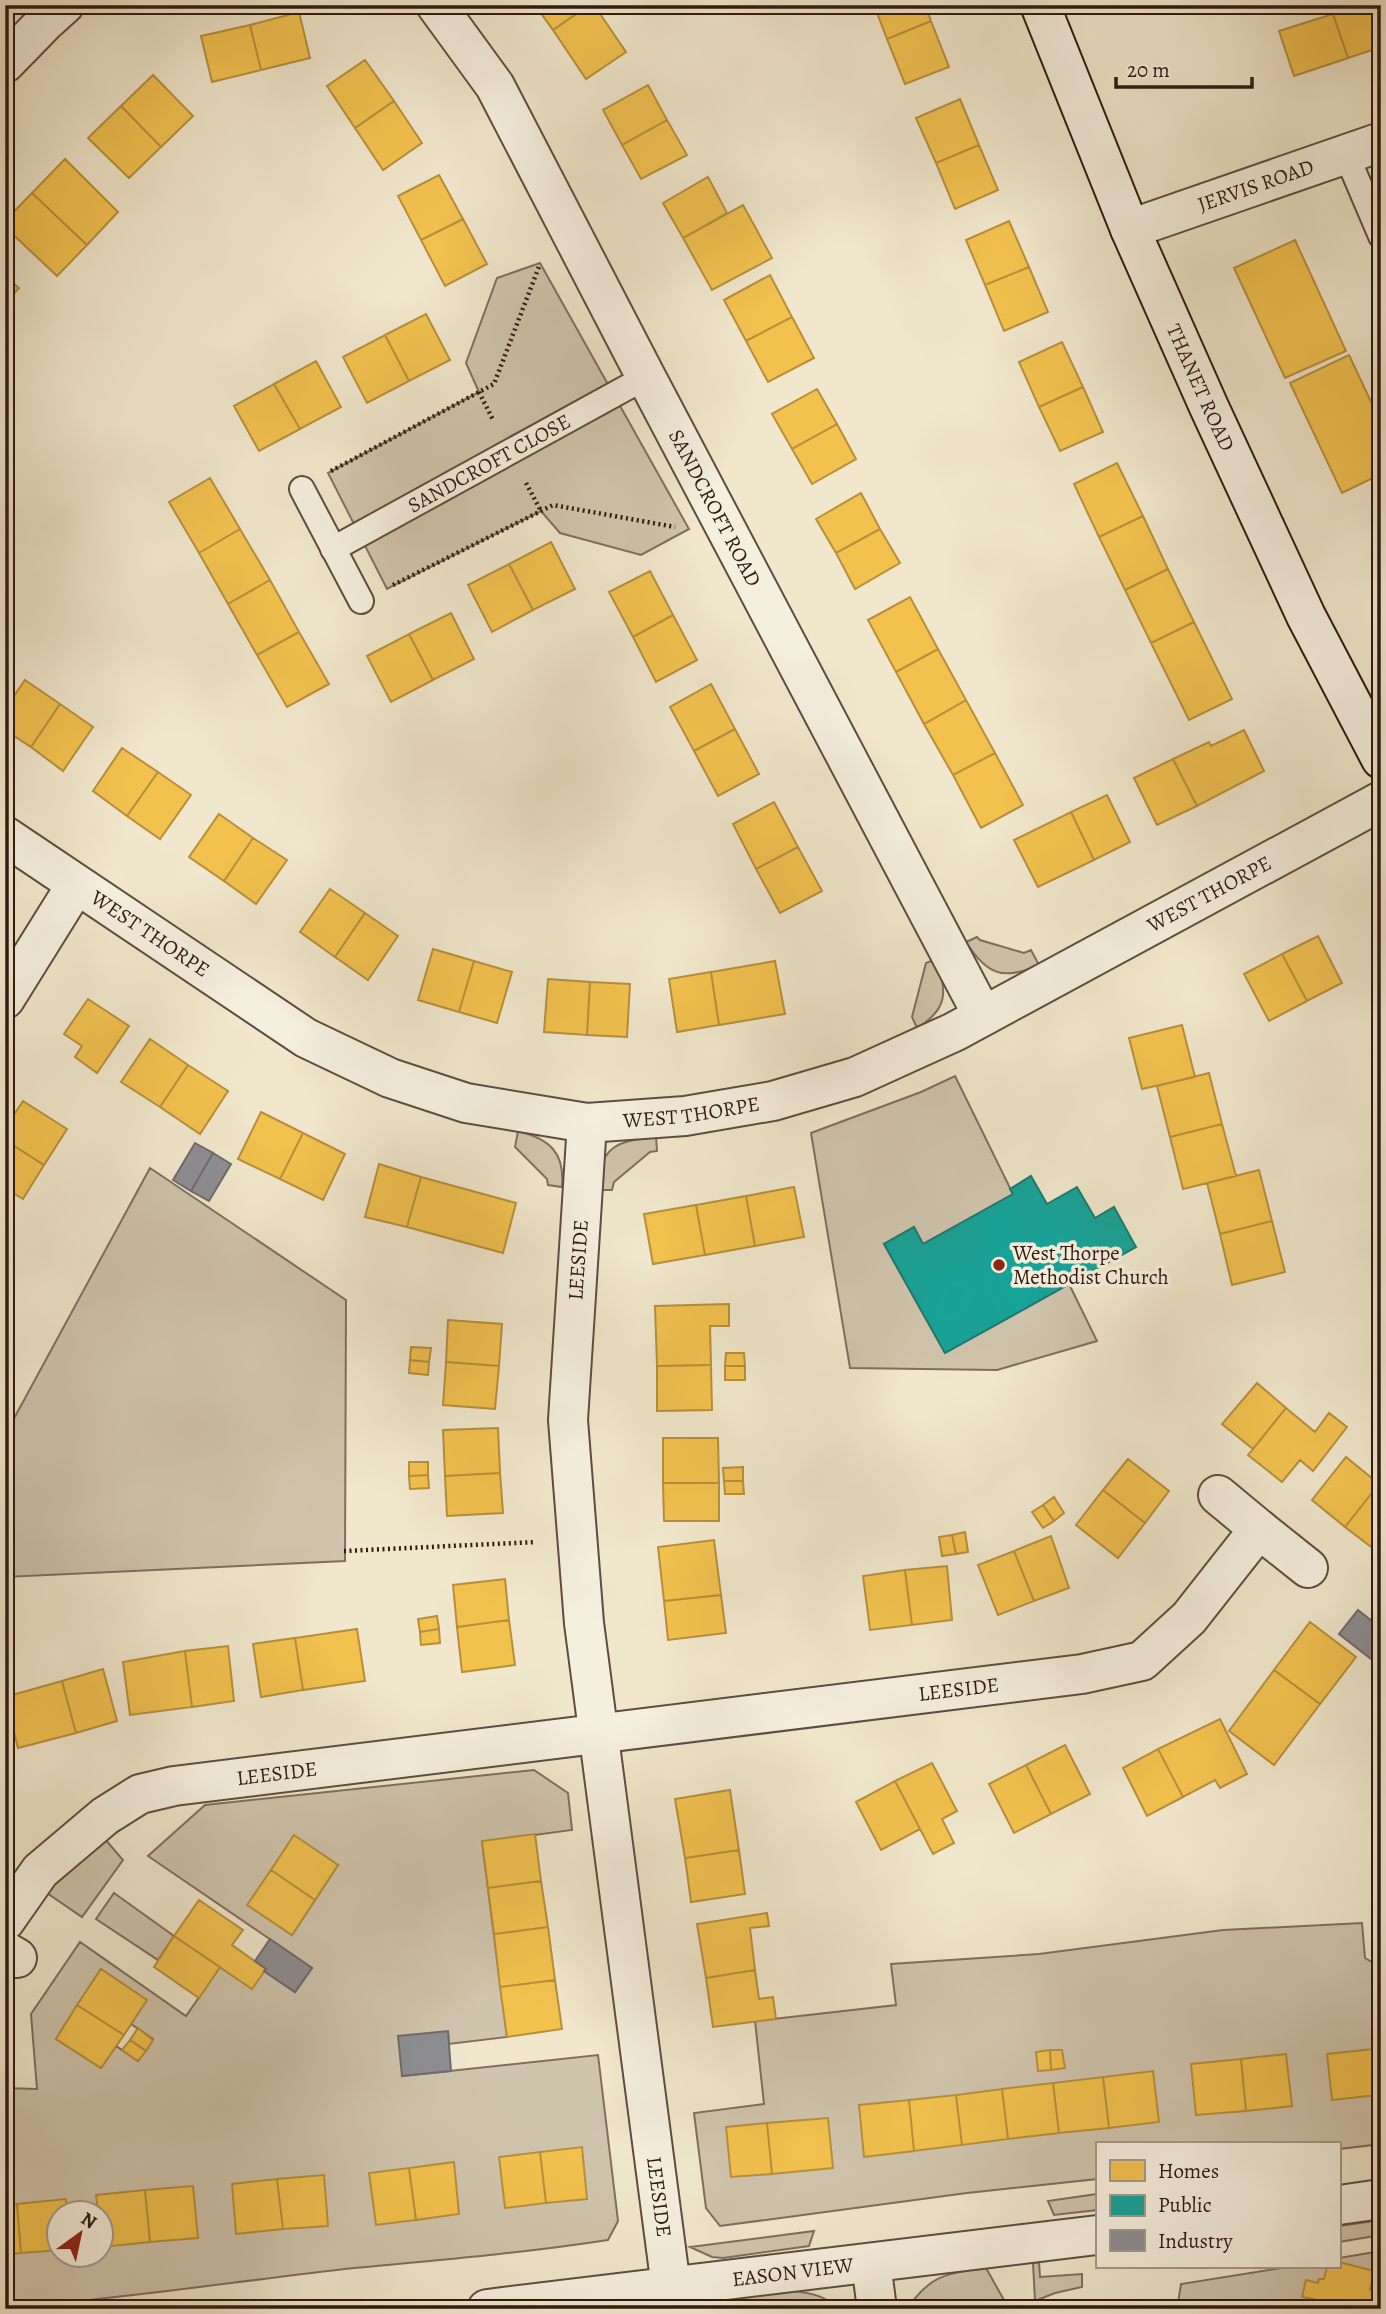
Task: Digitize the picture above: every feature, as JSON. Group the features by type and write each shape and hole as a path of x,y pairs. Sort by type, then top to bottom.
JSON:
{"street":[{"name":"SANDCROFT ROAD","path":"436,5 495,86 983,1016"},
{"name":"THANET ROAD","path":"1041,5 1130,229 1209,407 1289,579 1381,760"},
{"path":"5,63 45,11"},
{"name":"JERVIS ROAD","path":"1130,229 1363,148"},
{"name":"WEST THORPE","path":"5,836 306,1038 378,1072 466,1103 587,1123 685,1116 773,1101 855,1077 954,1032 1381,801"},
{"path":"5,999 76,885"},
{"name":"LEESIDE","path":"587,1123 568,1420 584,1623 671,2287"},
{"path":"1218,1495 1308,1568"},
{"name":"LEESIDE","path":"5,1921 40,1871 105,1816 140,1794 174,1786 1082,1674 1142,1661 1189,1618 1259,1529"},
{"path":"1340,2204 1381,2199"},
{"name":"EASON VIEW","path":"487,2309 1096,2235"},
{"path":"871,2263 877,2309"}],"lane":[{"path":"1363,148 1381,236"},
{"name":"SANDCROFT CLOSE","path":"333,549 646,377"},
{"path":"302,489 361,601"}],"path":[{"path":"302,489 494,384 560,211"},
{"path":"361,601 553,505 730,537"},
{"path":"344,1551 578,1540"}],"shaded area":[{"path":"540,263 689,529 641,555 560,533 541,511 387,589 328,473 479,392 466,363 497,278"},
{"path":"977,937 1024,953 1031,950 1039,965 1015,973 997,972 981,962 966,942"},
{"path":"936,959 942,980 943,998 935,1014 917,1028 912,1017 926,963"},
{"path":"955,1076 1013,1194 923,1244 913,1228 884,1244 945,1353 1069,1284 1097,1341 997,1370 850,1368 811,1133 921,1092"},
{"path":"518,1131 539,1138 553,1149 561,1165 562,1187 548,1185 547,1179 515,1147"},
{"path":"656,1137 657,1151 650,1152 614,1182 612,1190 597,1190 602,1164 613,1148 630,1141"},
{"path":"150,1168 346,1300 345,1561 5,1577 5,1435"},
{"path":"534,1770 568,1793 572,1830 482,1842 507,2037 449,2044 448,2032 403,2076 598,2055 618,2221 608,2240 5,2308 5,2088 37,2089 31,2014 80,1942 186,2016 220,1967 252,1988 264,1971 295,1992 312,1968 148,1856 205,1805","holes":["294,1836 338,1865 292,1935 248,1905","101,1969 146,2000 131,2024 153,2039 138,2061 116,2046 101,2068 56,2039"]},
{"path":"104,1838 123,1860 82,1917 44,1891"},
{"path":"114,1893 174,1936 158,1960 96,1919"},
{"path":"1362,1923 1365,1958 1381,1967 1381,2144 1340,2149 1340,2142 1096,2142 1096,2179 967,2193 720,2226 706,2208 694,2113 764,2104 755,2021 896,2005 891,1964 1039,1954 1223,1930"},
{"path":"1096,2194 1096,2210 1054,2215 1048,2201"},
{"path":"1381,2220 1381,2235 1340,2242 1340,2226"},
{"path":"814,2231 809,2246 723,2258 712,2257 690,2247"},
{"path":"1381,2251 1381,2309 1177,2309 1181,2284 1282,2268 1340,2268 1340,2258"},
{"path":"1039,2262 1040,2277 1082,2274 1082,2287 1035,2301 1033,2263"},
{"path":"986,2268 1009,2309 907,2309 932,2282 950,2274"},
{"path":"793,2291 818,2296 840,2309 654,2309"}],"building: Homes":[{"path":"535,5 589,5 553,30"},
{"path":"589,5 594,5 626,52 586,79 553,30"},
{"path":"874,5 925,5 931,21 887,39"},
{"path":"1358,5 1381,5 1381,47 1348,58 1333,14"},
{"path":"299,12 310,58 261,70 250,25"},
{"path":"1333,14 1348,58 1294,76 1279,31"},
{"path":"931,21 949,67 905,84 887,39"},
{"path":"250,25 261,70 212,82 201,36"},
{"path":"365,60 394,101 355,128 327,86"},
{"path":"153,75 193,116 161,147 121,106"},
{"path":"648,85 667,120 622,145 603,110"},
{"path":"960,99 979,145 936,163 916,118"},
{"path":"394,101 422,143 383,170 355,128"},
{"path":"121,106 161,147 129,178 88,138"},
{"path":"667,120 687,155 641,179 622,145"},
{"path":"979,145 998,190 955,209 936,163"},
{"path":"65,159 118,212 87,245 32,193"},
{"path":"439,175 463,219 421,240 398,196"},
{"path":"708,177 727,213 683,238 663,203"},
{"path":"32,193 87,245 57,276 5,227 5,221"},
{"path":"743,205 772,258 712,290 683,238"},
{"path":"463,219 487,264 445,286 421,240"},
{"path":"1009,221 1029,267 985,285 966,240"},
{"path":"1295,240 1346,351 1285,378 1234,268"},
{"path":"1029,267 1048,312 1004,331 985,285"},
{"path":"770,275 792,317 746,341 724,300"},
{"path":"5,276 19,288 5,303"},
{"path":"426,314 450,360 409,381 385,335"},
{"path":"792,317 814,358 768,382 746,341"},
{"path":"385,335 409,381 367,403 343,357"},
{"path":"1062,342 1083,387 1039,407 1019,362"},
{"path":"1349,355 1381,423 1381,474 1342,493 1290,383"},
{"path":"316,361 341,407 300,429 274,384"},
{"path":"274,384 300,429 259,451 234,406"},
{"path":"1083,387 1103,432 1060,451 1039,407"},
{"path":"817,389 837,424 792,449 772,414"},
{"path":"837,424 856,459 812,484 792,449"},
{"path":"1117,463 1143,516 1099,537 1074,484"},
{"path":"210,478 240,529 199,553 169,502"},
{"path":"861,493 880,529 836,553 816,519"},
{"path":"1143,516 1168,569 1125,590 1099,537"},
{"path":"240,529 270,580 228,604 199,553"},
{"path":"880,529 900,563 855,589 836,553"},
{"path":"551,542 575,589 533,610 509,564"},
{"path":"509,564 533,610 492,632 468,585"},
{"path":"1168,569 1194,622 1151,643 1125,590"},
{"path":"650,571 673,615 633,637 609,592"},
{"path":"270,580 299,632 257,655 228,604"},
{"path":"910,597 938,649 896,672 868,620"},
{"path":"451,613 474,659 433,680 409,634"},
{"path":"673,615 697,660 656,682 633,637"},
{"path":"1194,622 1232,699 1189,720 1151,643"},
{"path":"299,632 329,684 287,707 257,655"},
{"path":"409,634 433,680 391,702 367,656"},
{"path":"938,649 966,700 924,724 896,672"},
{"path":"25,680 60,704 31,747 5,730 5,709"},
{"path":"711,684 735,729 694,751 670,707"},
{"path":"966,700 995,753 953,775 924,724"},
{"path":"60,704 93,727 63,771 31,747"},
{"path":"735,729 759,774 718,796 694,751"},
{"path":"1244,730 1264,771 1197,806 1173,759 1209,742 1211,746"},
{"path":"122,748 158,772 127,816 93,791"},
{"path":"995,753 1023,805 981,828 953,775"},
{"path":"1173,759 1197,806 1157,825 1134,778"},
{"path":"158,772 191,795 160,839 127,816"},
{"path":"1107,795 1130,842 1094,860 1071,812"},
{"path":"774,802 798,847 756,869 733,824"},
{"path":"1071,812 1094,860 1038,887 1014,840"},
{"path":"219,814 253,838 224,881 189,857"},
{"path":"253,838 287,860 256,904 224,881"},
{"path":"798,847 822,891 780,913 756,869"},
{"path":"330,889 365,913 335,957 300,932"},
{"path":"365,913 398,936 368,980 335,957"},
{"path":"1318,936 1342,983 1307,1001 1282,954"},
{"path":"433,949 474,961 459,1012 418,1000"},
{"path":"1282,954 1307,1001 1269,1021 1244,974"},
{"path":"474,961 512,972 497,1023 459,1012"},
{"path":"775,961 785,1014 719,1025 711,972"},
{"path":"711,972 719,1025 677,1032 669,979"},
{"path":"548,979 590,982 587,1035 544,1032"},
{"path":"590,982 630,984 627,1037 587,1035"},
{"path":"88,999 129,1026 97,1073 75,1057 82,1046 64,1034"},
{"path":"1182,1025 1195,1077 1142,1089 1129,1038"},
{"path":"150,1039 188,1065 160,1107 121,1082"},
{"path":"188,1065 228,1091 200,1134 160,1107"},
{"path":"1209,1073 1222,1124 1170,1137 1157,1086"},
{"path":"23,1101 67,1129 44,1165 5,1140 5,1128"},
{"path":"261,1112 303,1133 280,1179 238,1159"},
{"path":"1222,1124 1236,1176 1183,1189 1170,1137"},
{"path":"303,1133 345,1154 323,1200 280,1179"},
{"path":"5,1140 44,1165 23,1199 5,1188"},
{"path":"379,1164 421,1177 407,1227 365,1217"},
{"path":"1259,1170 1272,1221 1220,1234 1207,1183"},
{"path":"421,1177 516,1203 503,1253 407,1227"},
{"path":"794,1187 804,1237 755,1246 746,1196"},
{"path":"746,1196 755,1246 705,1255 696,1205"},
{"path":"696,1205 705,1255 653,1264 644,1214"},
{"path":"1272,1221 1285,1272 1232,1285 1220,1234"},
{"path":"729,1304 729,1326 710,1326 711,1365 657,1366 655,1306"},
{"path":"448,1320 502,1324 499,1366 446,1362"},
{"path":"411,1347 431,1348 429,1362 410,1360"},
{"path":"726,1353 744,1353 745,1366 725,1366"},
{"path":"410,1360 429,1362 428,1375 409,1373"},
{"path":"446,1362 499,1366 495,1409 443,1405"},
{"path":"711,1365 712,1410 657,1411 657,1366"},
{"path":"725,1366 745,1366 745,1380 725,1380"},
{"path":"1257,1383 1286,1408 1253,1449 1222,1424"},
{"path":"1286,1408 1315,1432 1329,1413 1347,1427 1313,1471 1300,1460 1282,1482 1248,1455"},
{"path":"498,1428 500,1473 445,1476 443,1430"},
{"path":"663,1438 718,1438 719,1483 663,1483"},
{"path":"1346,1457 1379,1484 1345,1527 1312,1500"},
{"path":"1128,1459 1169,1491 1145,1523 1103,1490"},
{"path":"409,1462 428,1462 428,1475 409,1476"},
{"path":"743,1467 743,1481 724,1481 723,1468"},
{"path":"500,1473 503,1513 447,1516 445,1476"},
{"path":"428,1475 429,1488 410,1489 409,1476"},
{"path":"724,1481 743,1481 744,1494 725,1494"},
{"path":"663,1483 719,1483 719,1521 664,1521"},
{"path":"1379,1484 1381,1551 1379,1553 1345,1527"},
{"path":"1103,1490 1145,1523 1118,1558 1076,1525"},
{"path":"1054,1497 1064,1513 1054,1521 1043,1505"},
{"path":"1043,1505 1054,1521 1043,1528 1032,1512"},
{"path":"965,1532 968,1552 956,1554 952,1535"},
{"path":"952,1535 956,1554 942,1556 939,1537"},
{"path":"1051,1536 1069,1588 1034,1601 1014,1551"},
{"path":"714,1540 721,1595 664,1601 658,1547"},
{"path":"1014,1551 1034,1601 998,1615 978,1565"},
{"path":"947,1566 952,1620 912,1625 905,1570"},
{"path":"905,1570 912,1625 870,1630 863,1576"},
{"path":"505,1579 509,1620 457,1627 453,1585"},
{"path":"721,1595 726,1633 668,1640 664,1601"},
{"path":"437,1616 439,1629 420,1632 418,1619"},
{"path":"509,1620 515,1665 462,1672 457,1627"},
{"path":"1310,1622 1356,1657 1320,1704 1274,1670"},
{"path":"357,1629 365,1681 303,1690 295,1638"},
{"path":"439,1629 440,1643 421,1645 420,1632"},
{"path":"295,1638 303,1690 261,1697 253,1644"},
{"path":"228,1646 234,1701 192,1707 185,1651"},
{"path":"185,1651 192,1707 130,1715 123,1662"},
{"path":"103,1669 117,1721 76,1733 62,1681"},
{"path":"1274,1670 1320,1704 1274,1765 1229,1731"},
{"path":"62,1681 76,1733 18,1748 5,1697"},
{"path":"1220,1719 1247,1774 1220,1788 1215,1780 1183,1797 1158,1749"},
{"path":"5,1733 14,1738 5,1753"},
{"path":"1065,1745 1090,1794 1051,1814 1026,1765"},
{"path":"1158,1749 1183,1797 1147,1816 1123,1768"},
{"path":"932,1763 957,1811 942,1819 954,1843 933,1854 895,1781"},
{"path":"1026,1765 1051,1814 1014,1833 989,1784"},
{"path":"895,1781 920,1829 881,1850 856,1802"},
{"path":"730,1790 739,1850 685,1858 675,1799"},
{"path":"535,1834 541,1881 488,1888 482,1841"},
{"path":"294,1835 338,1865 315,1900 271,1870"},
{"path":"739,1850 745,1894 691,1902 685,1858"},
{"path":"271,1870 315,1900 292,1935 247,1905"},
{"path":"541,1881 548,1927 494,1934 488,1888"},
{"path":"199,1900 243,1930 232,1945 266,1969 252,1989 174,1936"},
{"path":"767,1913 769,1926 750,1928 755,1970 706,1978 697,1924"},
{"path":"548,1927 555,1980 500,1987 494,1934"},
{"path":"174,1936 220,1967 199,1998 154,1967"},
{"path":"101,1969 147,2000 124,2035 77,2005"},
{"path":"755,1970 759,1999 773,1997 776,2019 713,2027 706,1978"},
{"path":"555,1980 562,2029 507,2037 500,1987"},
{"path":"77,2005 124,2035 101,2068 56,2039"},
{"path":"138,2028 153,2040 146,2051 130,2040"},
{"path":"130,2040 146,2051 138,2061 122,2050"},
{"path":"1381,2048 1381,2095 1378,2095 1373,2049"},
{"path":"1373,2049 1378,2095 1332,2100 1327,2054"},
{"path":"1050,2050 1051,2070 1038,2071 1036,2052"},
{"path":"1050,2050 1062,2050 1065,2068 1051,2070"},
{"path":"1286,2054 1292,2106 1246,2111 1241,2059"},
{"path":"1241,2059 1246,2111 1196,2115 1191,2064"},
{"path":"1153,2071 1159,2122 1109,2128 1103,2077"},
{"path":"1103,2077 1109,2128 1059,2133 1053,2083"},
{"path":"1053,2083 1059,2133 1008,2139 1002,2089"},
{"path":"1002,2089 1008,2139 962,2145 956,2095"},
{"path":"956,2095 962,2145 914,2151 909,2100"},
{"path":"909,2100 914,2151 864,2157 859,2105"},
{"path":"828,2118 833,2168 772,2174 767,2123"},
{"path":"767,2123 772,2174 731,2177 726,2127"},
{"path":"582,2147 587,2199 546,2203 540,2152"},
{"path":"540,2152 546,2203 505,2208 499,2157"},
{"path":"454,2162 459,2214 416,2220 409,2168"},
{"path":"409,2168 416,2220 376,2225 369,2173"},
{"path":"324,2175 328,2226 283,2229 277,2179"},
{"path":"277,2179 283,2229 236,2234 232,2184"},
{"path":"193,2186 198,2238 150,2242 145,2190"},
{"path":"145,2190 150,2242 116,2246 116,2198 96,2198 96,2195"},
{"path":"46,2201 46,2251 21,2253 17,2204"},
{"path":"17,2204 21,2253 5,2254 5,2205"},
{"path":"1340,2262 1374,2271 1370,2290 1375,2291 1370,2309 1313,2309 1314,2299 1302,2297 1306,2280 1318,2283 1319,2279 1324,2279 1327,2268 1340,2268"}],"building: Public":[{"name":"West Thorpe Methodist Church","path":"1031,1176 1047,1204 1077,1187 1095,1218 1114,1207 1136,1247 945,1353 884,1244 914,1227 923,1244 1013,1194 1010,1189"}],"building: Industry":[{"path":"195,1143 213,1153 191,1191 173,1180"},
{"path":"213,1153 231,1164 209,1201 191,1191"},
{"path":"1358,1610 1381,1628 1380,1666 1339,1634"},
{"path":"270,1939 312,1968 295,1992 264,1971 266,1969 255,1961"},
{"path":"448,2031 451,2071 402,2076 398,2036"}],"place":[{"name":"West Thorpe Methodist Church","path":"999,1265"}]}
